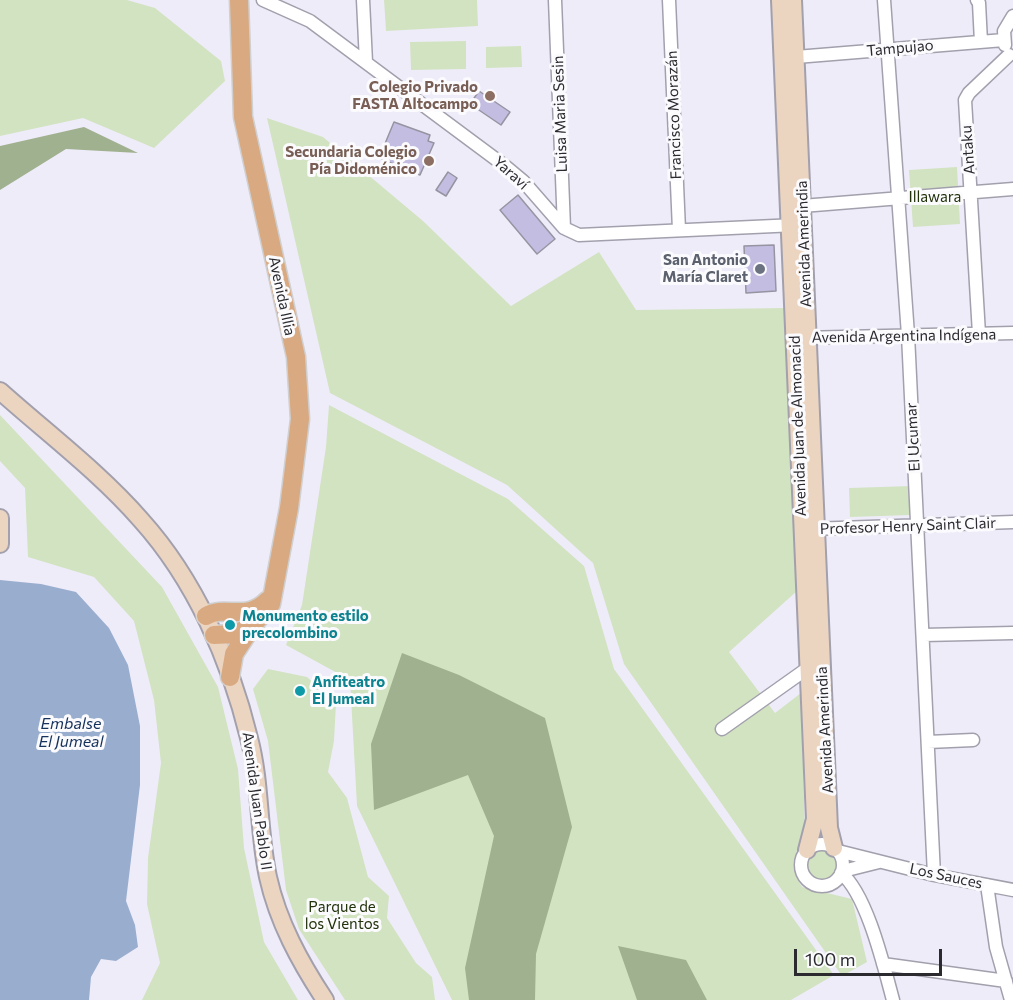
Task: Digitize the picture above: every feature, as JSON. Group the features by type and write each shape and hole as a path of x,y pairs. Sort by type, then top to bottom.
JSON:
{"main road":[{"name":"Avenida Illia","path":"230,677 234,654 254,624 266,614 275,592 298,447 300,386 243,117 239,0"},
{"path":"206,616 222,610 241,614 252,611 265,603 275,592"},
{"path":"214,635 236,634 254,624"}],"street":[{"name":"Yaraví","path":"263,0 310,21 505,166 523,182 564,228"},
{"path":"363,0 366,62"},
{"name":"Luisa Maria Sesin","path":"555,0 564,228"},
{"name":"Francisco Morazán","path":"669,0 679,230"},
{"path":"564,228 579,235 796,225 780,0"},
{"name":"Avenida Amerindia","path":"794,0 802,206 796,225 809,529 829,828 836,850"},
{"name":"El Ucumar","path":"884,0 908,336 934,875"},
{"path":"977,0 981,42"},
{"path":"1011,57 1004,39 1008,23 1013,16"},
{"name":"Tampujao","path":"796,57 1004,39"},
{"name":"Antaku","path":"979,334 965,100 969,93 1011,57"},
{"path":"802,206 1013,189"},
{"name":"Avenida Argentina Indígena","path":"801,338 1013,333"},
{"name":"Avenida Juan Pablo II","path":"0,391 98,478 142,521 178,569 206,616 230,677 254,759 267,875 274,898 299,958 325,1000"},
{"path":"0,518 0,544"},
{"name":"Profesor Henry Saint Clair","path":"809,529 1013,522"},
{"name":"Avenida Juan de Almonacid","path":"807,850 815,819 808,668 809,529"},
{"path":"923,635 1013,633"},
{"path":"722,729 808,668"},
{"path":"928,742 974,740"},
{"path":"859,897 845,888 814,884 804,875 801,862 807,850 823,844 836,850 842,872 854,886 859,897 893,1000"},
{"name":"Los Sauces","path":"836,850 934,875 1013,890"},
{"name":"Los Sauces","path":"842,872 879,862"},
{"path":"826,885 833,882 842,872"},
{"path":"987,885 996,947 1011,1000"},
{"path":"883,964 1006,981"}],"green space":[{"path":"0,0 127,0 155,8 221,61 225,81 154,148 83,118 0,136"},
{"path":"384,0 477,0 478,26 386,31"},
{"path":"466,41 466,69 411,70 410,42"},
{"path":"521,46 522,67 486,68 486,47"},
{"path":"267,118 323,137 423,221 511,306 599,252 636,310 785,308 797,591 729,652 775,713 801,693 805,835 795,855 795,873 802,887 852,899 867,962 842,976 624,664 593,563 507,485 330,393"},
{"path":"84,127 138,153 66,149 0,190 0,146"},
{"name":"Illawara","path":"957,167 960,224 913,227 909,170"},
{"path":"329,405 508,499 584,566 614,669 834,975 791,1000 452,1000 357,806 350,680 286,645 302,605 326,447"},
{"path":"0,415 162,587 218,687 238,769 244,848 264,942 298,1000 142,1000 160,963 147,904 148,858 161,763 154,700 134,621 94,577 28,557 25,488 0,461"},
{"path":"911,486 911,515 850,517 849,488"},
{"path":"402,653 459,675 545,718 572,827 536,954 535,1000 469,1000 465,968 494,836 468,775 374,810 371,744"},
{"name":"Parque de los Vientos","path":"268,669 307,677 336,703 334,741 328,772 347,798 368,877 389,896 387,918 416,963 432,977 435,1000 345,1000 299,929 286,890 268,741 253,689"},
{"path":"821,850 827,851 835,859 835,871 827,879 821,880 815,879 807,871 806,865 807,859 815,851"},
{"path":"618,946 686,960 707,1000 637,1000"}],"water":[{"name":"Embalse El Jumeal","path":"0,580 41,584 76,592 109,628 128,665 140,726 140,785 126,901 135,925 138,947 116,961 101,959 91,977 89,1000 0,1000"}],"building":[{"path":"479,91 510,112 501,125 470,104"},
{"path":"394,122 430,135 428,141 434,143 420,175 379,158"},
{"path":"448,172 457,178 446,196 436,190"},
{"path":"518,195 555,239 537,254 500,210"},
{"name":"San Antonio María Claret","path":"774,245 776,291 746,293 744,246"}],"place":[{"name":"Colegio Privado FASTA Altocampo","path":"490,96"},
{"name":"Secundaria Colegio Pía Didoménico","path":"429,161"},
{"name":"San Antonio María Claret","path":"760,269"},
{"name":"Monumento estilo precolombino","path":"230,625"},
{"name":"Anfiteatro El Jumeal","path":"300,691"}]}
